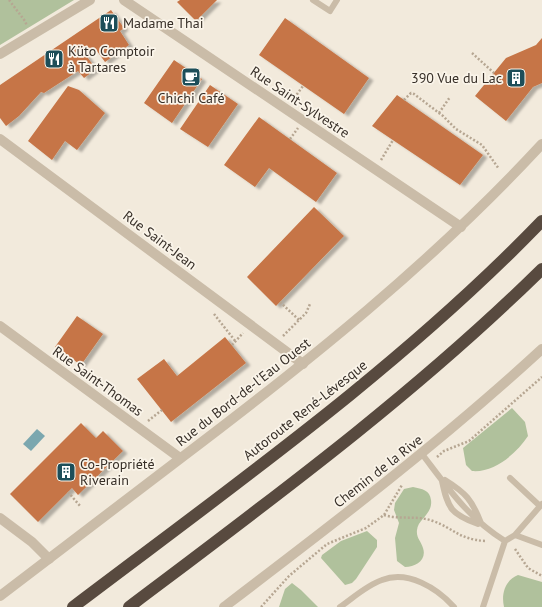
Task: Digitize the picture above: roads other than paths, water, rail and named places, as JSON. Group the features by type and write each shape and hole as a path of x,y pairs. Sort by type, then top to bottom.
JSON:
{"highway":[{"name":"Autoroute René-Lévesque","path":"73,607 372,378 454,306 542,221"},
{"path":"129,607 394,403 486,323 542,269"}],"street":[{"path":"0,54 90,0"},
{"name":"Rue Saint-Sylvestre","path":"124,0 461,226"},
{"name":"Rue Saint-Jean","path":"0,139 303,364"},
{"name":"Rue du Bord-de-l'Eau Ouest","path":"0,596 303,364 403,280 461,226 542,144"},
{"name":"Rue Saint-Thomas","path":"0,326 180,458"},
{"name":"Chemin de la Rive","path":"224,607 422,454 484,402 542,350"},
{"path":"0,518 32,542 49,559"}],"lane":[{"path":"313,0 330,11 337,0"},
{"path":"422,454 442,478 455,498 482,525 505,541"},
{"path":"442,478 447,503 460,517 482,525"},
{"path":"442,478 462,491 474,504 482,525"},
{"path":"483,607 505,541 515,535 541,505 510,478"},
{"path":"515,535 542,545"},
{"path":"340,607 380,580 394,578 415,581 431,587 454,607"}],"water":[{"path":"37,429 45,436 31,451 23,444"}],"place":[{"name":"Madame Thai","path":"109,23"},
{"name":"Küto Comptoir à Tartares","path":"54,59"},
{"name":"Chichi Café","path":"191,77"},
{"name":"390 Vue du Lac","path":"516,78"},
{"name":"Co-Propriété Riverain","path":"66,472"}]}
